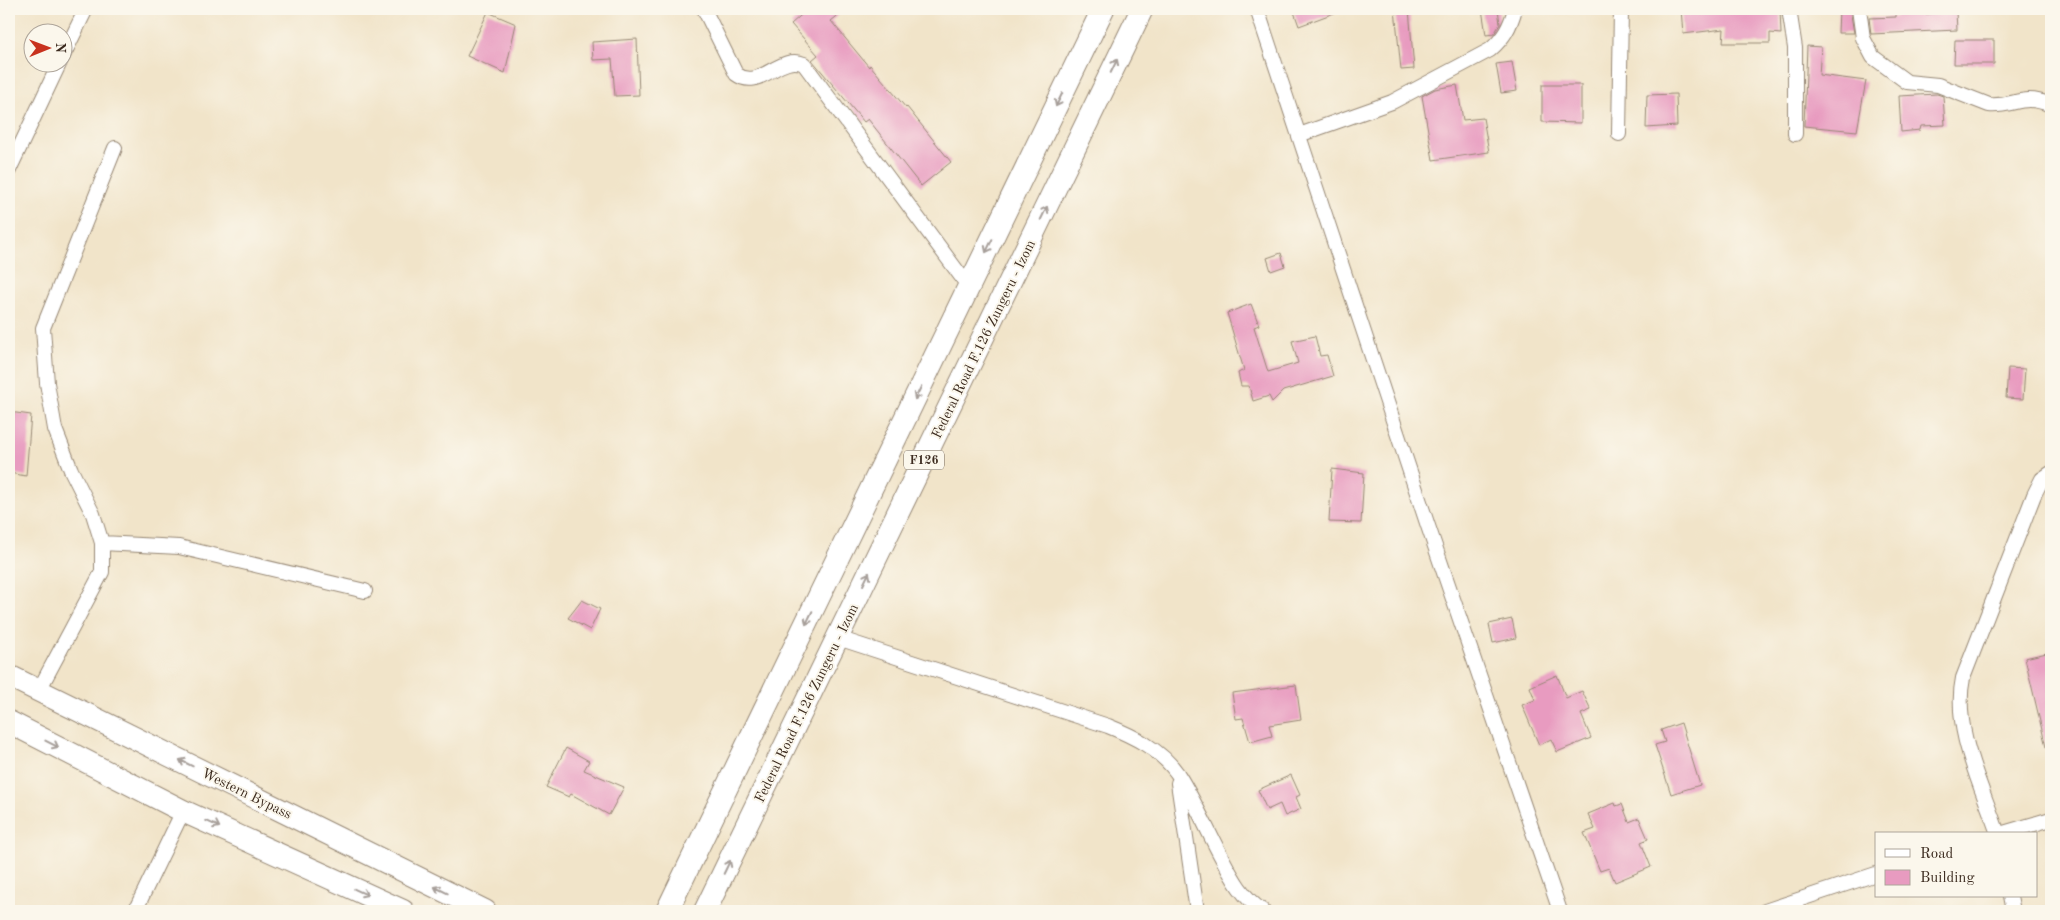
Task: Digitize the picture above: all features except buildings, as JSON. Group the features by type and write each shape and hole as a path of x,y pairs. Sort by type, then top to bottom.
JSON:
{"main road":[{"name":"F126","path":"667,911 1103,9"},
{"name":"Federal Road F.126 Zungeru - Izom","path":"705,911 1142,9"},
{"name":"Western Bypass","path":"9,676 485,911"},
{"path":"9,722 183,810 403,911"},
{"path":"649,911 692,859"}],"street":[{"path":"72,38 86,9"},
{"path":"704,9 736,74 742,78 755,79 787,62 795,60 804,64 969,287"},
{"path":"1257,9 1427,523 1560,911"},
{"path":"1299,135 1392,102 1490,50 1502,39 1510,26 1515,9"},
{"path":"1619,134 1621,9"},
{"path":"1789,9 1795,48 1795,134"},
{"path":"1860,9 1863,38 1867,49 1873,57 1907,82 1938,85 1989,105 2027,99 2051,106"},
{"path":"9,170 55,72"},
{"path":"39,690 102,572 102,543 93,514 71,470 56,429 47,383 43,328 115,148"},
{"path":"1998,832 1962,730 1959,694 1963,678 2034,495 2042,479 2051,473"},
{"path":"102,543 179,547 365,591"},
{"path":"838,638 1108,726 1135,737 1156,752 1176,772 1237,887 1253,905 1263,911"},
{"path":"1176,772 1197,911"},
{"path":"135,911 183,810"},
{"path":"2006,832 2051,819"},
{"path":"1765,911 1875,874"},
{"path":"2010,898 2013,911"}]}
